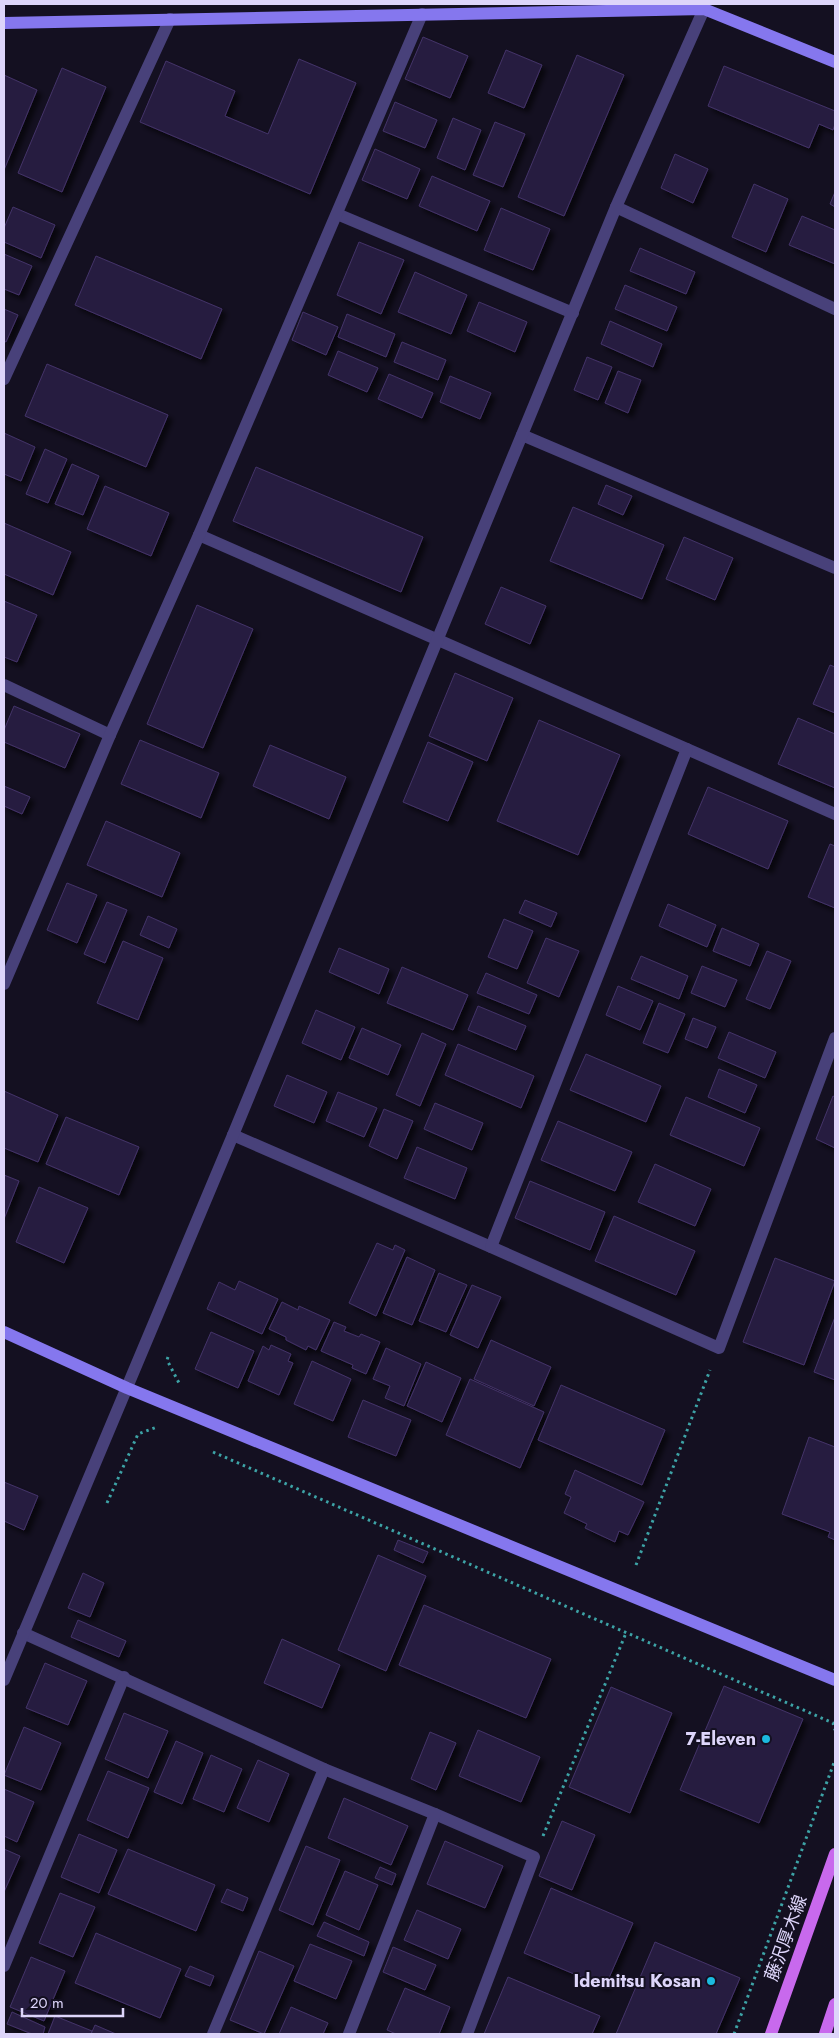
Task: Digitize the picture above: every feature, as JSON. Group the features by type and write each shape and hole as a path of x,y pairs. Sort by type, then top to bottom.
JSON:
{"main road":[{"name":"藤沢厚木線","path":"771,2034 835,1854"},
{"path":"825,2034 835,2004"}],"street":[{"path":"4,1680 234,1135 616,207 706,5"},
{"path":"4,23 422,14 706,5 835,62"},
{"path":"4,984 110,735 199,536 422,14"},
{"path":"4,380 170,19"},
{"path":"616,207 835,310"},
{"path":"337,214 573,313"},
{"path":"522,435 835,568"},
{"path":"199,536 835,814"},
{"path":"4,684 110,735"},
{"path":"491,1247 687,749"},
{"path":"234,1135 718,1348 835,1038"},
{"path":"4,1332 128,1388 835,1680"},
{"path":"23,1633 324,1769 435,1814 534,1858 467,2034"},
{"path":"4,1966 124,1677"},
{"path":"213,2034 324,1769"},
{"path":"348,2034 435,1814"}],"path":[{"path":"636,1565 718,1348"},
{"path":"171,1351 167,1360 177,1382 186,1386"},
{"path":"106,1505 138,1434 156,1427 165,1431"},
{"path":"210,1451 833,1723 835,1730"},
{"path":"534,1858 626,1633"},
{"path":"734,2034 835,1760"}],"building":[{"path":"423,37 468,56 450,98 405,79"},
{"path":"506,50 542,65 524,108 488,93"},
{"path":"577,55 624,75 564,216 518,197"},
{"path":"299,59 356,83 310,194 140,122 166,61 235,91 225,116 268,134"},
{"path":"724,66 835,111 833,130 819,124 809,148 708,106"},
{"path":"62,68 106,87 62,192 18,173"},
{"path":"4,75 37,90 4,170"},
{"path":"395,102 437,120 425,148 383,131"},
{"path":"453,118 481,130 465,170 437,158"},
{"path":"495,122 525,134 503,187 473,175"},
{"path":"375,149 420,169 407,199 362,180"},
{"path":"675,154 708,169 693,203 661,188"},
{"path":"432,176 490,201 477,231 419,206"},
{"path":"754,184 788,199 766,252 732,237"},
{"path":"835,192 835,207 830,204"},
{"path":"13,207 55,225 41,258 4,242 4,228"},
{"path":"501,208 550,229 533,270 484,250"},
{"path":"802,216 835,230 835,264 789,245"},
{"path":"359,242 404,260 381,314 337,295"},
{"path":"640,248 695,272 686,294 630,271"},
{"path":"4,254 32,266 19,295 4,289"},
{"path":"96,256 222,309 201,359 75,305"},
{"path":"415,272 467,295 451,334 398,312"},
{"path":"625,285 677,307 667,331 615,309"},
{"path":"479,302 527,322 515,352 467,331"},
{"path":"4,309 18,315 6,342 4,341"},
{"path":"303,312 338,327 326,355 292,340"},
{"path":"347,314 395,334 386,357 338,337"},
{"path":"610,321 662,344 653,367 601,344"},
{"path":"402,342 446,360 438,380 394,362"},
{"path":"338,351 378,368 367,392 328,375"},
{"path":"587,357 612,367 598,400 574,390"},
{"path":"47,364 168,415 146,467 25,416"},
{"path":"618,371 641,380 628,413 605,403"},
{"path":"389,374 433,393 422,418 378,399"},
{"path":"450,376 491,393 480,419 440,402"},
{"path":"4,433 35,447 21,481 4,474"},
{"path":"45,449 67,459 48,503 26,494"},
{"path":"72,464 99,476 83,515 55,504"},
{"path":"256,467 423,537 401,592 233,521"},
{"path":"606,485 632,496 623,515 598,504"},
{"path":"105,486 169,513 151,556 87,529"},
{"path":"573,507 664,545 642,599 550,561"},
{"path":"4,523 71,552 53,595 4,574"},
{"path":"684,537 733,558 715,600 666,579"},
{"path":"501,587 546,606 530,644 485,624"},
{"path":"4,601 37,615 17,662 4,657"},
{"path":"197,605 253,629 203,748 147,724"},
{"path":"830,665 835,667 835,713 813,704"},
{"path":"455,673 513,698 487,761 429,736"},
{"path":"14,706 80,734 65,768 4,742 4,730"},
{"path":"798,718 835,734 835,788 778,764"},
{"path":"539,720 620,755 578,855 497,821"},
{"path":"140,740 219,773 201,818 121,784"},
{"path":"428,742 473,762 448,821 403,802"},
{"path":"270,745 346,777 329,819 253,786"},
{"path":"4,786 30,797 22,814 4,806"},
{"path":"708,787 788,821 768,869 688,834"},
{"path":"106,821 180,853 162,897 87,865"},
{"path":"830,844 835,846 835,908 808,897"},
{"path":"67,883 97,895 77,943 47,930"},
{"path":"525,900 557,913 551,927 519,913"},
{"path":"107,902 127,910 105,963 84,954"},
{"path":"668,904 716,925 707,947 659,926"},
{"path":"148,916 177,929 169,948 140,935"},
{"path":"504,919 533,931 517,969 488,957"},
{"path":"722,928 759,944 750,966 713,951"},
{"path":"546,938 579,951 559,997 527,983"},
{"path":"123,941 163,958 138,1020 97,1003"},
{"path":"339,948 389,969 379,994 329,972"},
{"path":"767,951 791,961 770,1009 746,999"},
{"path":"641,956 688,976 679,999 631,979"},
{"path":"702,966 737,980 725,1007 691,993"},
{"path":"402,967 468,995 453,1030 387,1003"},
{"path":"486,973 537,995 529,1014 477,993"},
{"path":"618,986 653,1001 640,1030 606,1015"},
{"path":"659,1003 685,1014 668,1053 643,1043"},
{"path":"478,1006 526,1026 516,1050 468,1030"},
{"path":"316,1010 355,1027 341,1060 302,1043"},
{"path":"693,1018 716,1027 707,1048 685,1039"},
{"path":"362,1028 401,1045 388,1075 349,1058"},
{"path":"729,1032 776,1052 765,1078 718,1058"},
{"path":"422,1033 446,1044 420,1106 396,1095"},
{"path":"458,1044 534,1076 521,1108 445,1075"},
{"path":"586,1054 661,1086 646,1122 570,1090"},
{"path":"719,1069 757,1085 745,1113 708,1097"},
{"path":"287,1075 327,1092 314,1123 274,1106"},
{"path":"4,1091 58,1115 38,1162 4,1148"},
{"path":"338,1092 377,1108 364,1137 326,1121"},
{"path":"833,1096 835,1097 835,1148 816,1139"},
{"path":"686,1097 760,1128 744,1166 670,1135"},
{"path":"435,1103 483,1123 472,1150 424,1129"},
{"path":"384,1109 413,1121 397,1159 369,1146"},
{"path":"66,1117 139,1147 119,1195 46,1164"},
{"path":"558,1121 632,1152 615,1191 541,1160"},
{"path":"417,1147 467,1168 455,1199 404,1178"},
{"path":"655,1164 711,1189 695,1226 638,1202"},
{"path":"4,1175 19,1181 4,1219"},
{"path":"530,1181 605,1212 590,1250 515,1218"},
{"path":"39,1187 88,1208 64,1263 16,1242"},
{"path":"614,1216 695,1251 676,1295 595,1261"},
{"path":"377,1243 393,1250 395,1245 405,1250 376,1316 349,1303"},
{"path":"407,1257 435,1270 412,1325 383,1313"},
{"path":"775,1258 835,1281 804,1365 743,1342"},
{"path":"439,1273 467,1285 446,1332 419,1321"},
{"path":"239,1281 278,1299 262,1334 207,1309 219,1282 235,1290"},
{"path":"472,1285 501,1297 478,1348 450,1335"},
{"path":"282,1302 298,1310 299,1306 330,1320 316,1350 308,1346 306,1350 269,1329"},
{"path":"835,1317 835,1380 814,1372"},
{"path":"334,1322 346,1327 344,1331 359,1337 361,1334 380,1342 366,1374 352,1368 353,1365 321,1351"},
{"path":"211,1332 254,1351 238,1388 195,1369"},
{"path":"491,1340 551,1367 534,1406 474,1379"},
{"path":"271,1345 291,1354 288,1361 293,1363 279,1395 248,1381 263,1346 269,1350"},
{"path":"386,1348 421,1364 404,1406 385,1398 390,1386 373,1379"},
{"path":"312,1361 351,1379 333,1421 294,1404"},
{"path":"426,1362 461,1378 442,1422 407,1406"},
{"path":"470,1379 544,1412 520,1468 446,1435"},
{"path":"561,1385 665,1430 642,1485 538,1440"},
{"path":"363,1400 411,1420 396,1456 348,1437"},
{"path":"809,1437 835,1447 835,1540 828,1537 830,1532 782,1514"},
{"path":"575,1470 644,1502 628,1535 619,1531 615,1542 585,1528 587,1524 564,1513 571,1497 565,1494"},
{"path":"4,1482 38,1496 24,1530 4,1521"},
{"path":"398,1540 428,1552 423,1563 394,1550"},
{"path":"378,1555 426,1576 386,1671 338,1650"},
{"path":"83,1573 104,1583 90,1617 68,1608"},
{"path":"424,1605 551,1659 526,1718 399,1665"},
{"path":"78,1620 126,1641 119,1657 71,1637"},
{"path":"282,1639 340,1665 322,1708 264,1683"},
{"path":"45,1663 87,1681 68,1725 26,1708"},
{"path":"724,1686 803,1719 759,1823 680,1790"},
{"path":"611,1687 672,1713 630,1813 569,1787"},
{"path":"124,1713 168,1731 148,1778 105,1759"},
{"path":"24,1727 61,1743 41,1790 4,1775"},
{"path":"478,1730 540,1757 521,1802 459,1776"},
{"path":"430,1732 456,1743 436,1790 411,1779"},
{"path":"176,1741 203,1753 182,1804 154,1792"},
{"path":"211,1755 242,1769 224,1812 193,1799"},
{"path":"258,1760 289,1774 269,1822 237,1808"},
{"path":"108,1771 149,1788 128,1838 87,1820"},
{"path":"4,1789 34,1802 17,1842 4,1836"},
{"path":"344,1798 408,1826 391,1865 328,1838"},
{"path":"562,1821 595,1835 572,1890 539,1876"},
{"path":"79,1834 117,1850 99,1893 61,1877"},
{"path":"445,1841 503,1866 485,1908 427,1884"},
{"path":"306,1846 340,1860 313,1925 279,1910"},
{"path":"4,1849 20,1856 4,1892"},
{"path":"128,1849 215,1885 196,1931 108,1894"},
{"path":"380,1867 396,1874 392,1885 375,1878"},
{"path":"345,1871 378,1885 359,1930 326,1915"},
{"path":"551,1888 633,1923 605,1987 524,1953"},
{"path":"227,1889 248,1898 243,1911 221,1902"},
{"path":"60,1893 95,1907 73,1957 39,1943"},
{"path":"417,1910 461,1929 448,1959 404,1940"},
{"path":"324,1922 369,1942 364,1956 317,1936"},
{"path":"96,1933 181,1969 160,2018 75,1983"},
{"path":"655,1942 740,1978 716,2034 616,2034"},
{"path":"310,1944 352,1961 336,1999 294,1981"},
{"path":"393,1947 436,1965 425,1990 383,1972"},
{"path":"259,1951 294,1966 264,2034 230,2020"},
{"path":"31,1957 65,1971 44,2021 10,2007"},
{"path":"190,1966 214,1976 210,1986 185,1976"},
{"path":"508,1977 600,2016 592,2034 484,2034"},
{"path":"405,1988 450,2007 439,2034 396,2034 387,2030"},
{"path":"291,2007 328,2023 323,2034 279,2034"},
{"path":"12,2012 45,2027 43,2034 32,2034 7,2024"},
{"path":"55,2016 92,2031 91,2034 48,2034"},
{"path":"95,2025 116,2034 91,2034"}],"place":[{"name":"7-Eleven","path":"766,1739"},
{"name":"Idemitsu Kosan","path":"711,1981"}]}
